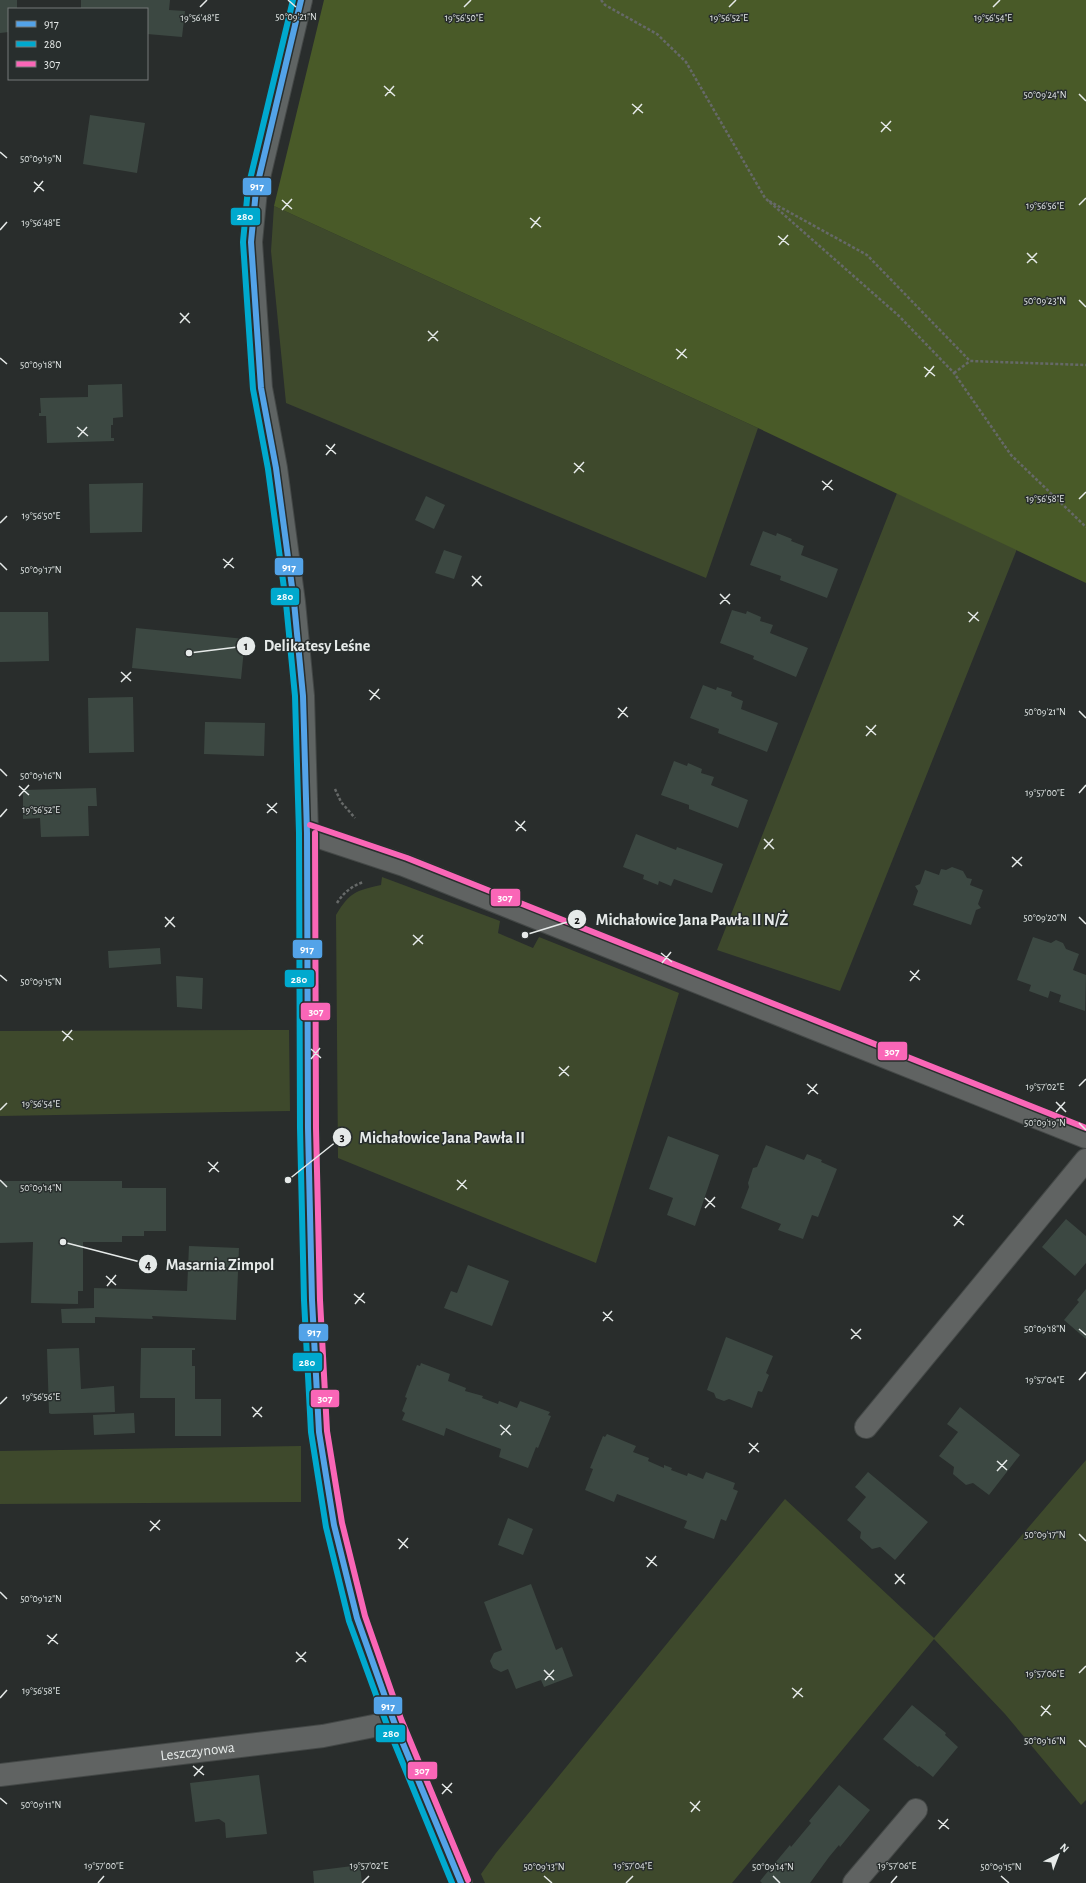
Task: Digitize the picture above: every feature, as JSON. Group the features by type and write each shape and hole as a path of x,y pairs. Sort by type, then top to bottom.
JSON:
{"street":[{"path":"301,0 256,190 251,242 261,388 276,468 300,650 304,703 307,833 308,1135 312,1306 319,1432 334,1525 357,1618 394,1722 461,1883"},
{"path":"307,833 404,865 1086,1137"},
{"path":"866,1427 1086,1160"},
{"name":"Leszczynowa","path":"0,1775 323,1736 394,1722"},
{"path":"854,1883 916,1810"}],"path":[{"path":"600,0 606,5 657,34 686,62 765,198 899,316 954,373 1011,455 1086,527"},
{"path":"765,198 867,255 970,361"},
{"path":"954,373 970,361 1086,365"}],"green space":[{"path":"324,0 1086,0 1086,583 758,428 274,206"},
{"path":"274,206 758,428 706,578 286,403 271,251"},
{"path":"897,493 1017,549 840,991 717,950"},
{"path":"382,877 500,921 498,933 533,948 539,937 679,993 596,1263 338,1158 336,915 345,901 354,894 365,889 381,885"},
{"path":"289,1030 290,1111 0,1116 0,1031"},
{"path":"301,1446 301,1502 0,1504 0,1451"},
{"path":"1086,1460 1086,1800 1081,1805 1005,1714 934,1639 732,1883 485,1883 481,1874 496,1853 785,1499 934,1638"}],"building":[{"path":"0,0 17,0 17,8 8,8 8,32 0,33"},
{"path":"81,0 170,0 169,10 185,11 182,37 148,34 148,8 81,8"},
{"path":"90,115 145,123 137,173 83,164"},
{"path":"122,384 123,417 113,418 113,425 111,425 111,438 114,438 114,441 47,443 46,416 39,416 39,413 41,413 40,398 88,397 88,385"},
{"path":"143,483 142,532 90,533 89,484"},
{"path":"426,496 445,505 434,529 415,520"},
{"path":"763,531 776,536 777,533 792,539 791,541 804,546 801,555 838,569 827,598 780,580 781,576 750,565"},
{"path":"444,550 462,556 454,579 435,573"},
{"path":"732,610 746,614 747,611 761,617 760,621 773,625 770,633 808,648 796,677 753,659 754,656 720,643"},
{"path":"0,612 48,612 49,661 0,662"},
{"path":"136,628 245,639 241,679 132,668"},
{"path":"703,685 716,690 717,687 732,692 731,696 743,701 741,709 778,723 767,752 718,733 719,729 690,718"},
{"path":"133,697 134,752 89,753 88,698"},
{"path":"205,722 265,723 264,756 204,754"},
{"path":"674,761 687,766 688,763 702,769 701,773 714,777 711,785 748,800 738,828 689,809 689,805 661,795"},
{"path":"96,788 97,806 88,806 89,836 41,837 40,818 23,819 23,790"},
{"path":"636,834 676,850 677,847 723,864 712,893 674,879 671,886 659,881 658,885 643,879 644,875 623,867"},
{"path":"952,867 963,871 967,878 972,879 970,885 983,890 978,904 981,908 976,910 971,925 913,905 918,891 915,886 920,884 925,870 939,875 941,869 946,870"},
{"path":"1033,937 1051,943 1056,940 1063,943 1066,949 1079,954 1073,970 1086,975 1085,1011 1059,1002 1061,995 1050,991 1048,998 1029,991 1031,985 1017,980"},
{"path":"160,948 161,964 109,968 108,951"},
{"path":"176,976 203,978 202,1009 177,1007"},
{"path":"668,1136 719,1155 695,1226 667,1215 673,1198 649,1189"},
{"path":"766,1145 804,1160 807,1154 822,1160 821,1162 837,1169 818,1217 812,1215 803,1239 778,1230 781,1224 741,1208 749,1187 748,1183 753,1168 757,1167"},
{"path":"0,1181 122,1181 122,1188 166,1188 166,1231 144,1231 144,1236 122,1236 122,1242 83,1242 83,1291 78,1291 78,1304 31,1303 33,1242 0,1243"},
{"path":"1066,1219 1086,1236 1086,1263 1075,1276 1042,1247"},
{"path":"189,1246 239,1248 236,1320 152,1316 153,1319 95,1317 95,1323 62,1323 61,1309 94,1308 94,1288 187,1291"},
{"path":"468,1265 509,1281 492,1326 444,1308 451,1291 457,1293"},
{"path":"1086,1289 1086,1339 1064,1320 1079,1302 1077,1300"},
{"path":"726,1337 773,1356 766,1373 769,1375 762,1392 758,1391 752,1408 729,1399 724,1401 716,1398 714,1393 707,1390"},
{"path":"79,1348 81,1389 114,1386 115,1412 49,1413 47,1349"},
{"path":"141,1348 195,1348 195,1350 192,1350 192,1366 195,1366 195,1399 221,1399 221,1436 175,1436 175,1398 140,1398"},
{"path":"421,1363 450,1374 448,1381 466,1388 465,1391 483,1396 482,1398 498,1404 499,1401 517,1408 520,1401 550,1412 548,1415 551,1416 528,1468 499,1457 501,1449 446,1428 444,1436 402,1420 405,1413 402,1411 407,1398 405,1397 417,1365 420,1366"},
{"path":"960,1407 1020,1455 989,1495 973,1483 966,1485 953,1474 954,1467 939,1456 958,1432 947,1424"},
{"path":"134,1413 135,1433 94,1435 93,1415"},
{"path":"607,1434 636,1446 633,1452 649,1458 648,1461 664,1468 664,1465 672,1468 671,1470 687,1476 688,1473 703,1479 706,1472 735,1483 733,1489 738,1491 726,1521 721,1519 714,1539 684,1528 687,1521 617,1494 614,1502 585,1490 593,1469 590,1468 603,1436 605,1437"},
{"path":"868,1472 928,1522 895,1560 880,1547 872,1549 860,1538 861,1532 847,1520 866,1497 855,1487"},
{"path":"508,1518 533,1529 523,1555 498,1545"},
{"path":"531,1584 556,1650 562,1647 573,1676 544,1687 541,1680 516,1689 508,1669 501,1672 493,1668 490,1661 494,1653 502,1650 484,1602"},
{"path":"912,1705 946,1733 945,1735 958,1747 933,1777 883,1739"},
{"path":"259,1775 267,1834 226,1838 225,1823 219,1819 195,1822 190,1783"},
{"path":"839,1785 870,1810 840,1847 839,1845 829,1857 810,1883 762,1883 760,1881 790,1845 791,1847 811,1823 809,1821"},
{"path":"360,1865 362,1883 314,1883 313,1871"}],"transit line":[{"name":"280","path":"293,0 248,188 243,242 253,389 268,469 286,603 295,696 299,833 300,1128 304,1300 311,1432 326,1527 349,1621 387,1725 452,1883"},
{"name":"917","path":"301,0 256,190 251,242 261,388 276,468 294,602 303,696 307,833 308,1128 312,1300 319,1432 334,1525 357,1618 394,1722 461,1883"},
{"name":"307","path":"310,825 407,858 1086,1128"},
{"name":"307","path":"315,833 316,1128 320,1300 327,1431 342,1523 365,1616 401,1719 468,1880"}],"place":[{"name":"Delikatesy Leśne","path":"189,653"},
{"name":"Michałowice Jana Pawła II N/Ż","path":"525,935"},
{"name":"Michałowice Jana Pawła II","path":"288,1180"},
{"name":"Masarnia Zimpol","path":"63,1242"}]}
